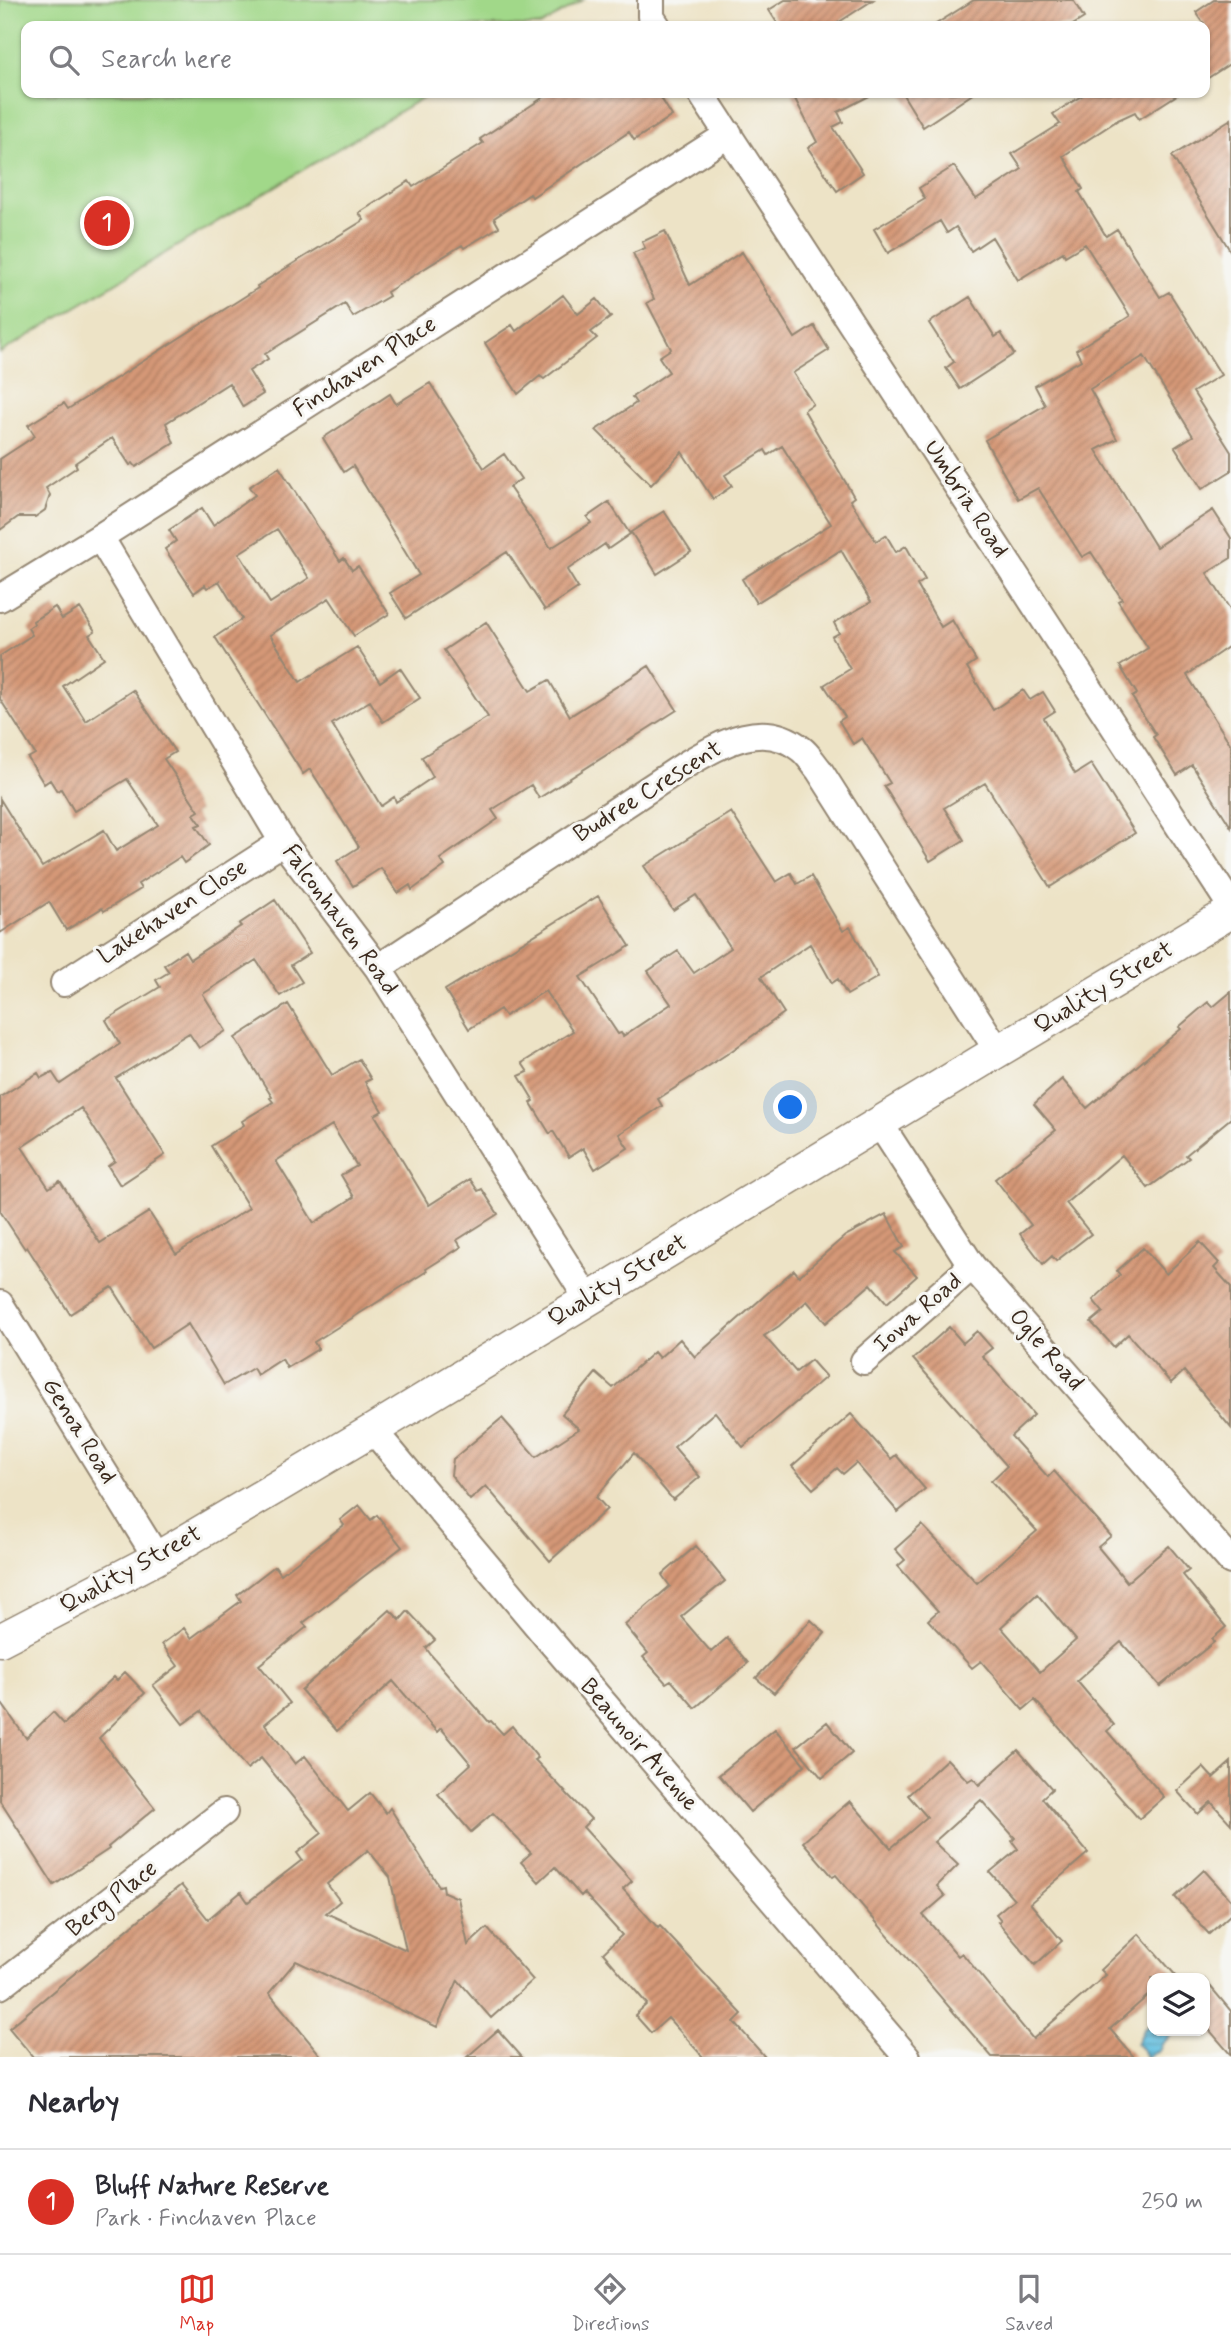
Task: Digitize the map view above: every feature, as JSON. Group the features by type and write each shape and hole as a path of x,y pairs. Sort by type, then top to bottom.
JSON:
{"street":[{"path":"651,0 651,17 654,21"},
{"name":"Umbria Road","path":"704,98 1231,906"},
{"name":"Finchaven Place","path":"0,598 100,537 729,134"},
{"name":"Falconhaven Road","path":"100,537 283,842 378,968 588,1299"},
{"name":"Budree Crescent","path":"378,968 685,765 724,742 748,735 765,734 786,740 802,750 819,770 998,1051"},
{"name":"Lakehaven Close","path":"64,984 283,842"},
{"name":"Quality Street","path":"0,1640 158,1558 1231,912"},
{"name":"Ogle Road","path":"880,1124 972,1266 1231,1562"},
{"name":"Iowa Road","path":"864,1361 972,1266"},
{"name":"Genoa Road","path":"0,1304 158,1558"},
{"name":"Beaunoir Avenue","path":"373,1430 907,2057"},
{"name":"Berg Place","path":"0,1986 225,1812"}],"green space":[{"path":"0,0 583,0 548,21 21,21 21,98 422,98 0,353"}],"water":[{"path":"1147,2027 1147,2036 1171,2036 1159,2051 1146,2057 1136,2044"}],"building":[{"path":"785,0 873,0 841,21 776,21 769,10"},
{"path":"974,0 1073,0 1084,18 1079,21 941,21"},
{"path":"1214,0 1231,0 1231,63 1210,77 1210,21 1202,21 1196,12"},
{"path":"542,98 661,98 672,116 634,140 629,132 532,197 530,194 494,218 499,227 464,248 462,245 387,292 389,296 353,317 345,304 265,354 268,359 249,371 263,394 243,407 229,383 166,423 174,443 136,467 133,463 130,465 112,438 75,463 77,467 46,488 50,495 45,510 35,517 18,517 0,530 0,459 35,436 28,425 64,403 68,409 364,220 359,213 409,181 413,187 483,143 480,139"},
{"path":"795,98 865,98 838,112 843,122 833,127 863,173 837,191 808,148 817,142"},
{"path":"905,98 966,98 923,127"},
{"path":"1078,98 1172,98 1139,119 1135,112 1118,120 1063,156 1083,189 1079,192 1106,236 1117,229 1160,297 1169,292 1221,375 1193,392 1231,452 1231,471 1202,489 1175,447 1193,436 1144,356 1090,389 1117,439 1096,450 1156,547 1213,510 1231,538 1231,558 1207,573 1231,611 1231,645 1187,675 1231,745 1231,827 1192,765 1177,775 1132,697 1137,694 1120,666 1148,648 1118,601 1122,599 1091,552 1082,557 1038,488 1018,499 985,440 1045,405 1035,386 1081,360 1076,350 1130,316 1085,244 1065,256 1063,252 1018,280 992,237 971,251 956,227 947,233 940,221 888,253 874,229 925,199 919,188 954,166 976,199 1022,169 1012,154 1060,124 1053,114"},
{"path":"1231,119 1231,252 1172,156"},
{"path":"665,231 690,285 742,252 795,338 814,326 829,350 793,373 813,404 804,410 854,497 850,500 876,541 886,535 896,552 906,546 925,580 917,585 941,627 952,620 976,661 967,667 993,710 1023,690 1030,700 1043,692 1055,711 1044,718 1075,774 1091,764 1135,833 1050,887 985,783 944,808 964,840 930,861 884,786 890,783 862,738 853,744 839,721 845,717 824,685 850,669 832,637 839,633 834,623 871,602 841,550 756,603 742,579 831,524 782,446 768,455 765,450 725,475 732,486 713,499 682,452 651,485 596,430 636,403 632,397 669,372 659,357 671,349 647,303 654,299 633,253 645,248 642,242"},
{"path":"563,295 578,314 597,299 611,317 591,332 597,338 544,379 540,376 518,394 485,343 512,325 516,331"},
{"path":"970,297 995,337 1001,333 1014,354 960,389 946,368 954,362 929,323"},
{"path":"430,383 484,468 504,454 521,479 509,487 551,548 591,523 587,517 609,502 630,534 608,549 605,544 567,570 578,588 545,610 507,552 406,618 390,593 419,575 353,466 344,472 323,438 390,394 396,404"},
{"path":"279,467 340,561 344,558 352,570 358,566 389,614 354,636 329,598 270,635 300,682 357,647 380,682 400,668 420,698 383,722 370,701 332,724 381,806 394,797 396,802 433,777 422,757 488,717 444,650 486,622 530,691 549,680 570,716 649,666 677,710 539,798 531,785 492,810 498,819 440,859 445,866 412,890 410,885 398,893 381,868 353,886 337,861 359,847 310,769 303,774 215,637 242,619 219,581 207,588 205,585 194,593 165,549 176,541 169,530 202,508 213,525 255,495 249,487","holes":["277,529 309,578 270,603 239,553"]},
{"path":"664,511 691,552 657,574 631,532"},
{"path":"55,607 62,619 80,608 95,631 89,635 104,658 63,686 86,721 133,690 175,752 164,759 199,811 194,814 201,824 196,826 209,845 184,863 180,857 138,884 141,889 66,930 49,902 0,933 0,799 42,867 104,830 116,851 158,825 127,779 74,811 61,789 57,791 50,780 44,784 28,758 35,754 0,699 0,656 32,635 28,628 34,624 33,621"},
{"path":"731,812 776,882 791,873 797,884 811,876 843,931 850,927 878,977 847,995 838,979 832,983 810,944 761,977 784,1013 658,1099 662,1106 619,1134 628,1148 595,1169 583,1148 569,1157 553,1131 550,1134 531,1103 534,1101 519,1076 528,1072 522,1063 573,1031 545,991 505,1016 500,1009 469,1029 445,990 598,896 630,946 580,977 618,1034 623,1036 671,1004 648,971 678,951 694,973 731,948 696,895 673,910 644,866"},
{"path":"275,900 310,953 291,965 302,982 280,996 256,960 203,994 226,1031 199,1048 189,1033 116,1078 165,1155 120,1185 108,1166 115,1161 81,1108 22,1147 49,1188 60,1181 100,1243 149,1212 176,1254 249,1208 211,1146 244,1125 242,1121 273,1102 235,1038 288,1004 332,1075 359,1059 371,1079 365,1082 382,1111 375,1115 429,1205 470,1179 478,1191 482,1189 498,1214 457,1240 461,1247 426,1269 427,1271 314,1342 318,1349 287,1368 282,1359 257,1375 253,1368 224,1385 188,1324 151,1348 112,1287 70,1314 0,1211 0,1097 38,1073 41,1078 52,1072 60,1084 120,1044 106,1020 160,987 156,980 169,972 164,965 185,951 190,959 241,926 239,924","holes":["332,1125 357,1166 341,1175 354,1197 314,1223 276,1161"]},
{"path":"1231,992 1231,1118 1186,1155 1189,1158 1148,1188 1122,1155 1066,1203 1091,1234 1056,1261 1052,1256 1043,1264 1020,1234 1031,1225 995,1179 1056,1130 1034,1104 1062,1079 1087,1108 1181,1029 1179,1027 1208,1002 1213,1007"},
{"path":"886,1214 904,1247 895,1252 917,1276 887,1303 871,1284 826,1323 807,1301 764,1336 796,1372 811,1360 826,1377 743,1447 715,1412 674,1447 700,1477 673,1500 634,1453 596,1497 607,1509 550,1561 486,1486 470,1500 451,1475 453,1459 502,1418 536,1457 579,1429 562,1414 596,1373 613,1388 654,1352 659,1358 680,1339 695,1357 794,1270 799,1276 845,1236"},
{"path":"1200,1242 1219,1263 1214,1268 1231,1287 1231,1428 1184,1371 1171,1383 1128,1334 1114,1347 1091,1322 1103,1312 1093,1300 1120,1275 1117,1271 1143,1248 1166,1274"},
{"path":"949,1327 963,1343 977,1331 992,1348 982,1356 1034,1415 1011,1436 1048,1477 1054,1471 1111,1536 1098,1547 1127,1582 1169,1546 1189,1570 1183,1575 1226,1627 1212,1639 1214,1642 1160,1686 1121,1642 1077,1681 1114,1725 1107,1731 1164,1797 1139,1819 1035,1700 1023,1710 981,1661 972,1668 928,1620 938,1611 898,1566 905,1560 895,1549 922,1525 977,1583 1037,1531 991,1481 1007,1466 913,1359","holes":["1037,1594 1076,1640 1040,1672 1001,1627"]},
{"path":"851,1414 891,1459 896,1455 925,1489 898,1512 856,1463 843,1474 837,1468 813,1489 792,1466"},
{"path":"359,1505 371,1520 377,1515 402,1547 303,1623 307,1627 259,1665 290,1703 265,1724 295,1764 305,1756 348,1811 370,1793 386,1813 390,1808 439,1886 443,1885 444,1892 458,1898 468,1945 487,1928 533,1980 491,2018 458,1980 437,2027 296,1961 269,1993 322,2057 33,2057 9,2028 181,1885 208,1919 241,1892 248,1902 302,1860 297,1853 322,1833 261,1758 247,1769 201,1711 183,1724 153,1685 178,1666 162,1644 184,1628 191,1638 241,1601 237,1595 275,1566 281,1574 344,1525 340,1520","holes":["368,1850 390,1877 406,1950 326,1913 340,1901 327,1884"]},
{"path":"696,1546 725,1581 681,1617 711,1652 727,1638 748,1663 695,1708 671,1680 666,1683 643,1657 648,1653 625,1625 670,1586 662,1575"},
{"path":"390,1610 400,1620 408,1611 435,1640 426,1648 431,1655 489,1722 503,1734 512,1726 538,1758 535,1760 591,1819 583,1827 632,1881 623,1889 742,2014 734,2022 765,2057 703,2057 668,2018 651,2033 635,2015 647,2004 603,1953 622,1935 584,1893 581,1896 555,1867 539,1882 521,1862 531,1853 493,1813 471,1832 438,1794 471,1764 441,1728 437,1732 393,1681 337,1731 301,1690"},
{"path":"811,1620 825,1633 774,1693 756,1678"},
{"path":"125,1672 145,1693 99,1738 155,1808 108,1847 109,1849 54,1885 0,1801 0,1701 26,1738 53,1712 64,1724 114,1677 117,1680"},
{"path":"827,1722 852,1753 822,1778 796,1747"},
{"path":"775,1729 805,1765 750,1812 719,1775"},
{"path":"1018,1750 1052,1789 1042,1798 1088,1853 1030,1903 1062,1941 1035,1965 998,1922 1001,1920 996,1914 1014,1899 990,1872 1018,1849 1012,1841 1015,1838 981,1800 934,1842 958,1865 937,1886 945,1896 923,1915 958,1956 962,1953 1033,2039 1106,1975 1101,1970 1139,1934 1174,1973 1147,1973 1147,1996 1110,2029 1134,2057 992,2057 836,1875 833,1877 803,1842 850,1801 891,1848 927,1817 908,1795 947,1759 968,1781 973,1778 979,1785"},
{"path":"1231,1762 1231,1824 1211,1802 1198,1814 1177,1791 1203,1767 1213,1778"},
{"path":"1204,1870 1231,1900 1231,1914 1209,1934 1175,1897"},
{"path":"1210,1986 1231,2011 1231,2055 1210,2031"},
{"path":"498,2030 522,2057 467,2057"}],"place":[{"name":"Bluff Nature Reserve","path":"107,223"}]}
